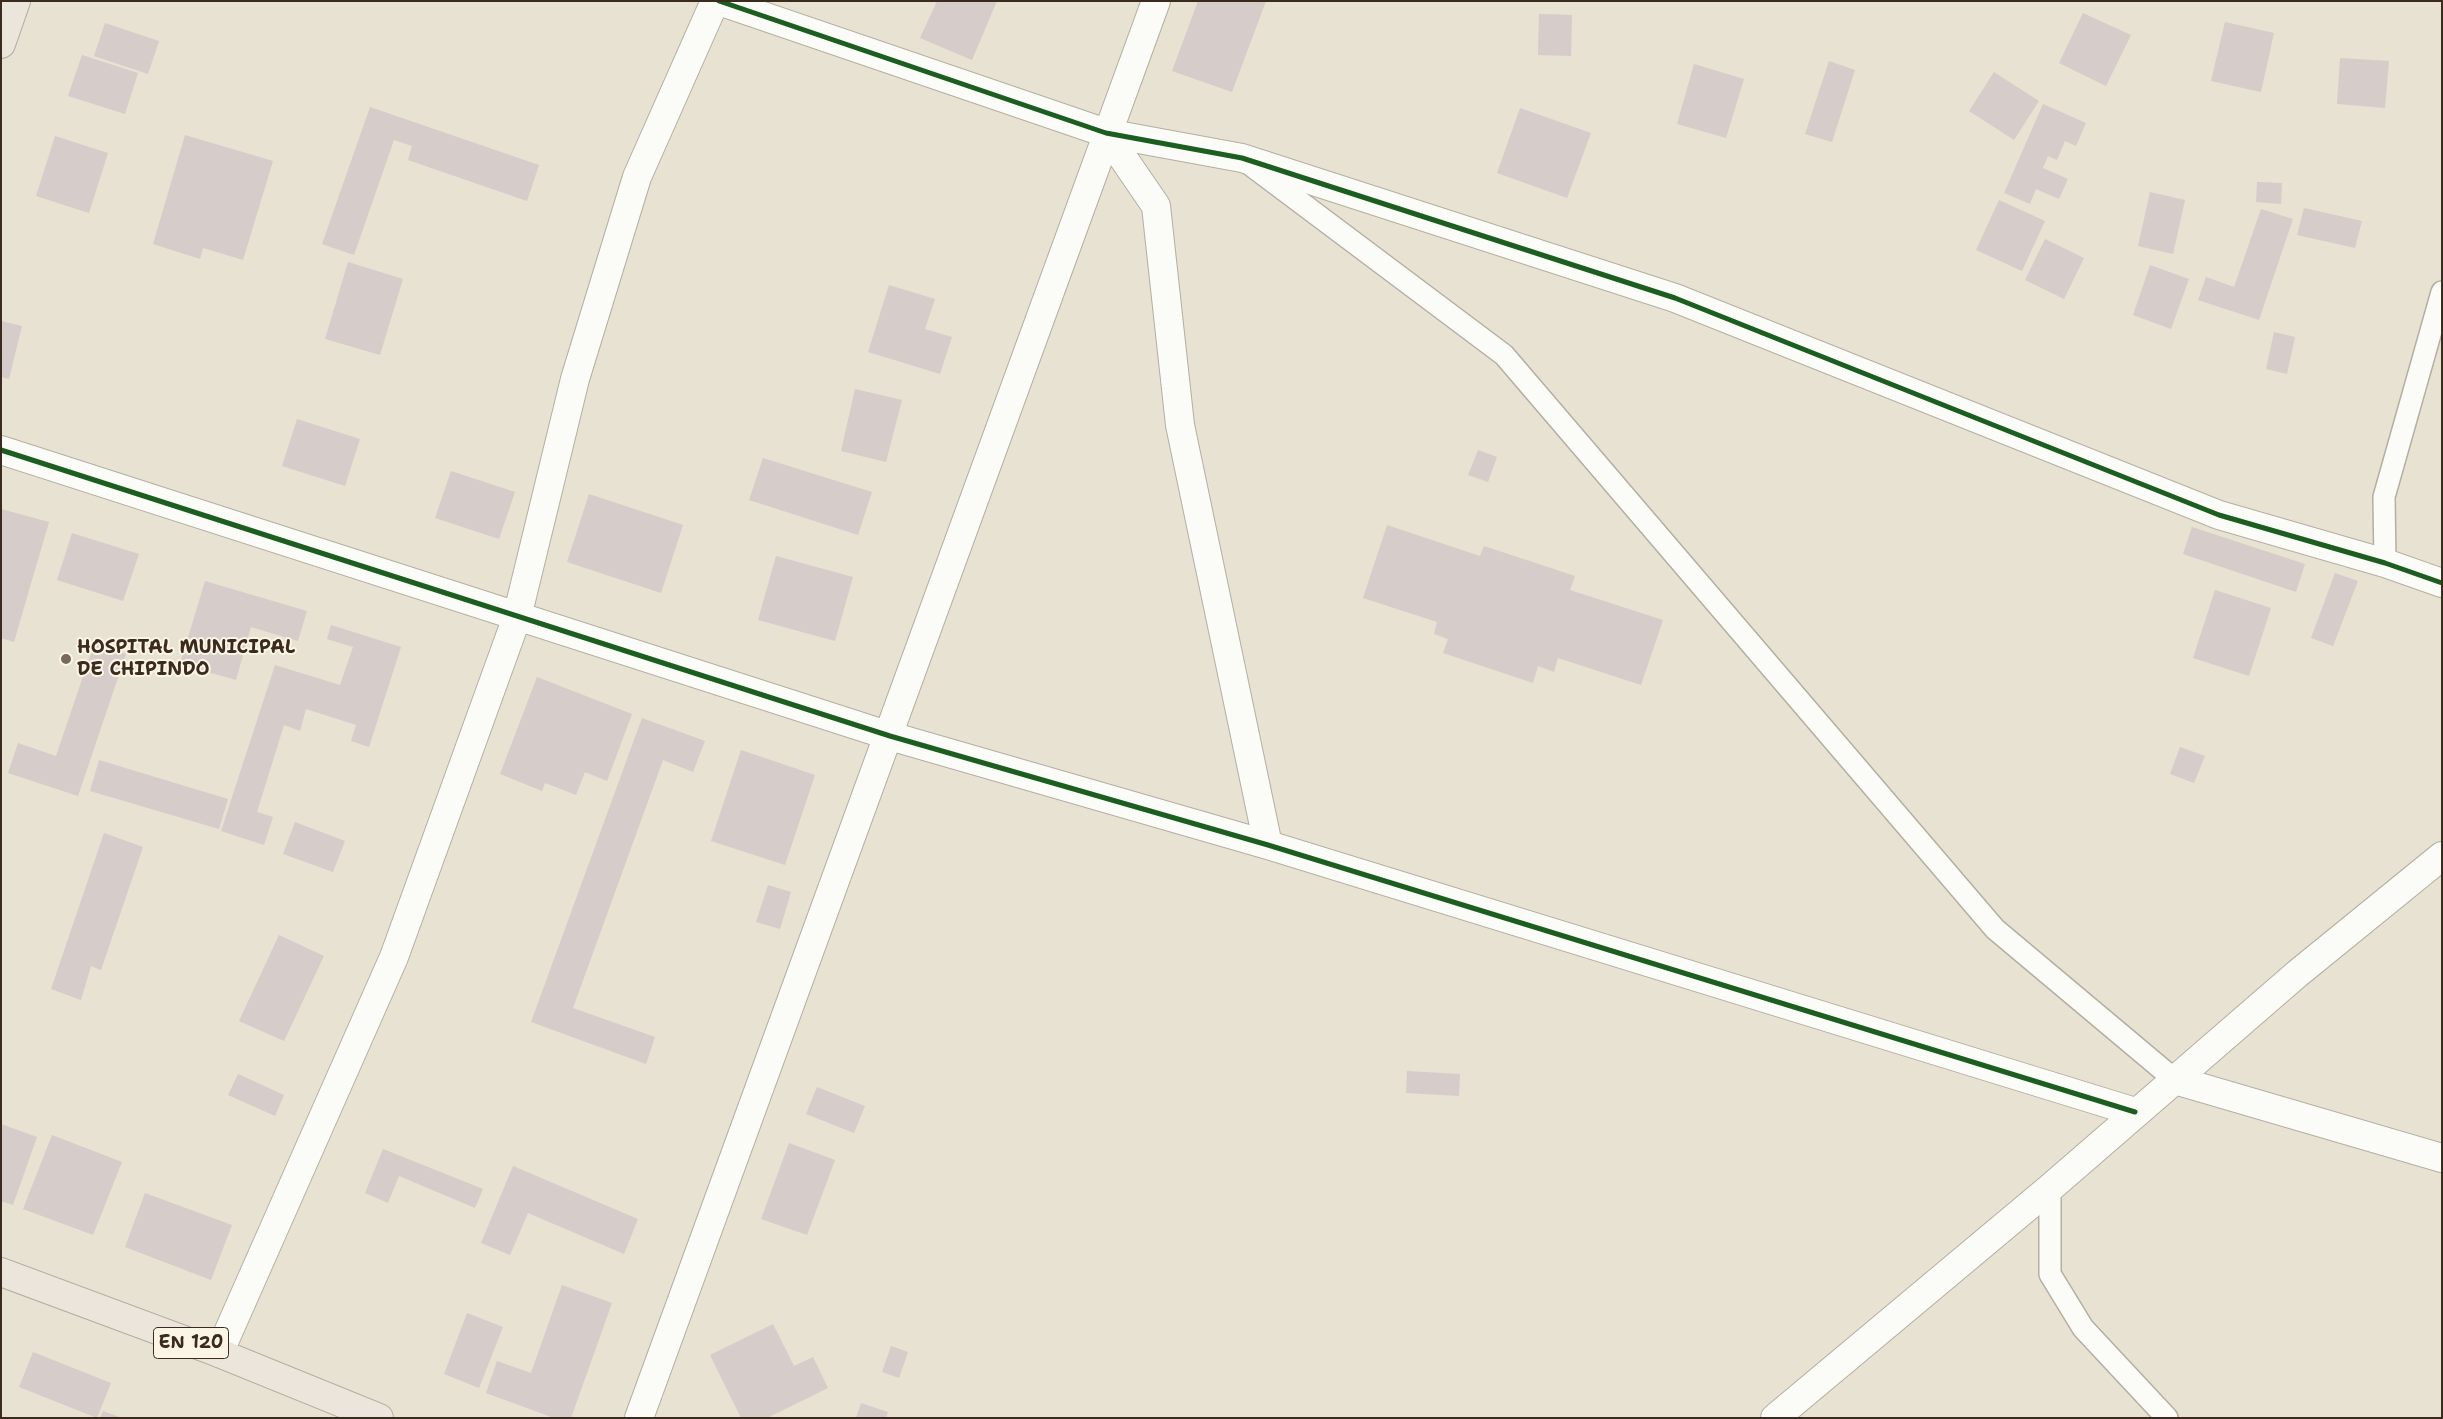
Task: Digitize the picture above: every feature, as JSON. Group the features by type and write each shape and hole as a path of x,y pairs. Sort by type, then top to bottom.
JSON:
{"main road":[{"path":"1,44 16,1"},
{"name":"EN 120","path":"1,1272 219,1353 379,1418"}],"street":[{"path":"219,1353 394,957 516,617 575,379 637,177 717,1 1106,133 1242,158 1675,298 2219,515 2385,563 2442,583"},
{"path":"640,1418 890,736 1106,133 1156,1"},
{"path":"1106,133 1156,206 1180,425 1268,845"},
{"path":"1,450 890,736 1268,845 2135,1112"},
{"path":"1775,1418 2050,1188 2135,1112 2175,1080 2297,974 2442,856"},
{"path":"2175,1080 2442,1158"}],"lane":[{"path":"1242,158 1504,355 1995,930 2175,1080"},
{"path":"2385,563 2384,497 2442,292"},
{"path":"2050,1188 2050,1274 2083,1328 2167,1418"}],"building":[{"path":"937,1 997,1 972,60 920,38"},
{"path":"1198,1 1266,1 1232,92 1172,71"},
{"path":"2083,13 2131,35 2106,86 2059,63"},
{"path":"1539,14 1572,15 1571,56 1538,55"},
{"path":"2225,22 2274,33 2261,92 2211,81"},
{"path":"105,23 159,41 148,74 94,56"},
{"path":"82,55 138,73 125,114 68,96"},
{"path":"2340,58 2389,61 2385,108 2337,104"},
{"path":"1829,61 1855,70 1832,142 1805,134"},
{"path":"1694,64 1744,79 1726,138 1677,124"},
{"path":"1994,72 2039,101 2014,140 1969,111"},
{"path":"2043,104 2086,123 2076,146 2065,141 2057,160 2048,156 2043,168 2068,179 2059,199 2036,189 2030,204 2004,193"},
{"path":"370,107 539,165 527,201 408,160 412,146 394,140 354,255 322,244"},
{"path":"1520,108 1591,133 1567,198 1497,173"},
{"path":"185,135 273,161 243,260 203,248 200,259 153,244"},
{"path":"55,136 108,153 89,213 36,196"},
{"path":"2257,182 2282,183 2281,204 2256,202"},
{"path":"2150,192 2185,200 2173,254 2138,246"},
{"path":"1999,200 2045,221 2022,271 1976,250"},
{"path":"2304,208 2362,221 2355,248 2297,235"},
{"path":"2261,209 2293,219 2259,320 2198,300 2206,277 2234,287"},
{"path":"2045,239 2084,258 2064,299 2025,280"},
{"path":"348,262 403,279 380,355 325,339"},
{"path":"2150,265 2189,279 2171,329 2133,315"},
{"path":"889,285 935,299 925,329 952,337 940,374 868,352"},
{"path":"1,321 22,326 9,379 1,377"},
{"path":"2274,332 2295,337 2287,374 2266,369"},
{"path":"855,389 902,400 886,462 841,451"},
{"path":"297,419 360,439 345,486 282,466"},
{"path":"1478,450 1497,457 1488,482 1468,475"},
{"path":"763,458 872,492 858,535 749,500"},
{"path":"451,471 515,492 499,539 435,518"},
{"path":"589,494 683,525 661,593 567,562"},
{"path":"1,509 49,522 14,642 1,638"},
{"path":"1387,525 1480,556 1484,546 1575,576 1570,590 1663,620 1641,685 1558,658 1554,672 1538,666 1533,683 1443,653 1448,639 1434,634 1437,622 1363,598"},
{"path":"2192,527 2305,564 2296,592 2183,554"},
{"path":"72,533 139,554 123,601 57,580"},
{"path":"776,556 853,577 835,641 758,620"},
{"path":"2335,573 2358,581 2333,646 2311,638"},
{"path":"205,581 307,611 298,641 251,627 236,680 180,664"},
{"path":"2215,590 2271,608 2249,676 2193,658"},
{"path":"331,625 401,647 369,747 351,741 356,725 306,709 300,731 284,725 257,812 273,817 264,845 221,831 275,665 340,685 353,647 327,639"},
{"path":"94,644 126,654 78,796 8,773 18,743 56,756"},
{"path":"537,677 632,714 607,781 585,772 576,795 545,783 542,791 500,774"},
{"path":"642,718 705,741 693,772 663,760 573,1008 655,1037 646,1064 531,1022"},
{"path":"2180,747 2205,756 2194,783 2170,774"},
{"path":"741,750 815,775 785,865 711,841"},
{"path":"99,760 228,799 219,829 90,791"},
{"path":"295,822 345,841 333,872 283,854"},
{"path":"104,833 143,847 101,970 91,966 81,1000 51,989"},
{"path":"768,885 791,892 780,929 756,922"},
{"path":"279,935 324,956 284,1041 239,1021"},
{"path":"1407,1071 1460,1074 1459,1096 1406,1093"},
{"path":"238,1074 284,1095 275,1116 228,1095"},
{"path":"817,1087 865,1106 854,1133 806,1114"},
{"path":"1,1124 37,1137 13,1205 1,1201"},
{"path":"52,1135 122,1162 93,1235 23,1209"},
{"path":"789,1143 835,1160 807,1235 761,1219"},
{"path":"383,1149 483,1189 475,1208 399,1176 388,1203 365,1193"},
{"path":"513,1166 638,1219 624,1254 528,1213 510,1255 481,1243"},
{"path":"145,1193 232,1225 211,1280 125,1247"},
{"path":"562,1285 612,1303 571,1418 554,1418 486,1393 497,1361 531,1373"},
{"path":"467,1313 503,1327 479,1388 444,1374"},
{"path":"773,1324 794,1366 813,1357 828,1388 767,1418 741,1418 710,1355"},
{"path":"891,1346 908,1352 899,1378 882,1372"},
{"path":"33,1352 111,1383 97,1418 19,1387"},
{"path":"861,1403 888,1412 886,1418 856,1418"},
{"path":"103,1411 122,1418 100,1418"}],"cycle path":[{"path":"719,1 1106,133 1242,158 1675,298 2219,515 2385,563 2442,583"},
{"path":"1,450 890,736 1268,845 2135,1112"}],"place":[{"name":"HOSPITAL MUNICIPAL DE CHIPINDO","path":"66,659"}]}
